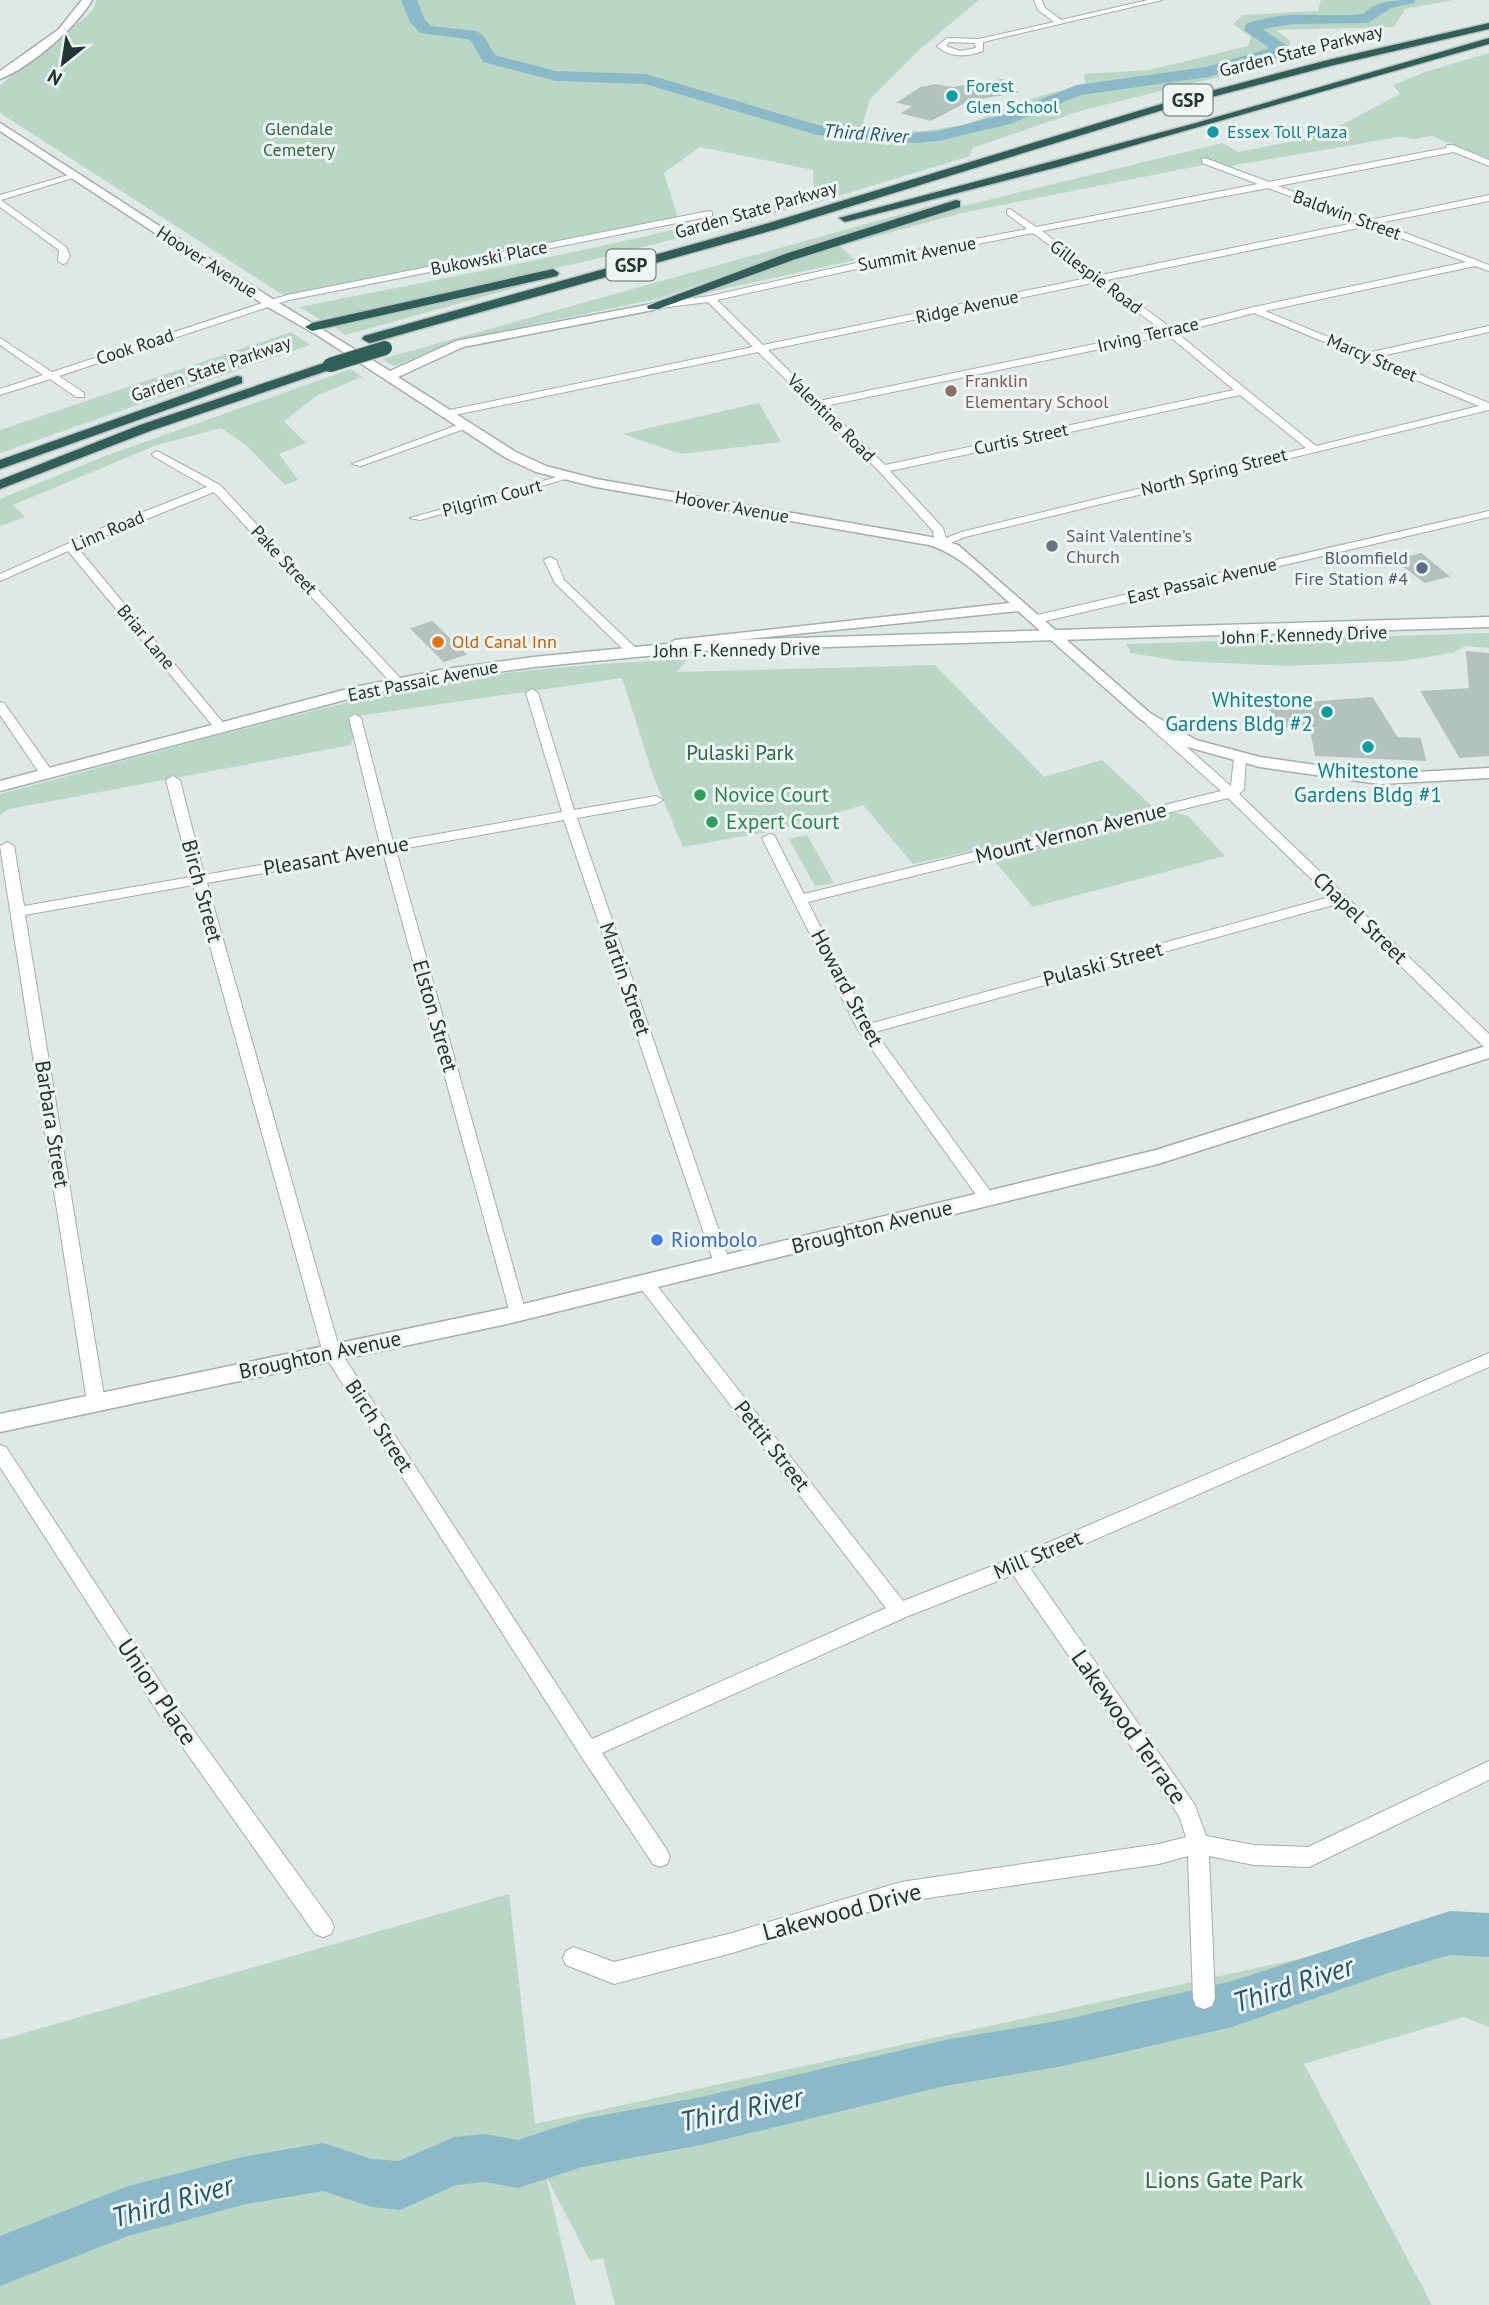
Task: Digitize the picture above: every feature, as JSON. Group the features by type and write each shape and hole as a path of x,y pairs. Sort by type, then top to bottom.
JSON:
{"highway":[{"name":"Garden State Parkway","path":"281,366 774,226 1197,97 1489,26"},
{"name":"Garden State Parkway","path":"0,485 145,428 385,348 864,213 1054,165 1489,41"},
{"path":"653,306 893,222 1035,184 1054,165"},
{"path":"312,327 641,253 892,189"},
{"name":"Garden State Parkway","path":"0,465 247,377"}],"main road":[{"name":"John F. Kennedy Drive","path":"632,652 702,652 1489,621"},
{"name":"John F. Kennedy Drive","path":"1058,638 1489,629"},
{"name":"East Passaic Avenue","path":"0,786 398,683 490,667 632,652"}],"street":[{"path":"0,76 68,24 82,11 87,0"},
{"path":"1038,0 1041,8 1059,22"},
{"path":"978,41 1158,0"},
{"name":"Hoover Avenue","path":"0,126 270,303 312,327 511,456 568,477 941,544 966,556 1145,716 1191,743 1240,758 1380,779 1489,773"},
{"name":"Summit Avenue","path":"387,377 460,344 653,306 710,299 901,256 1452,148 1489,163"},
{"name":"Baldwin Street","path":"1205,161 1489,268"},
{"path":"0,198 75,176"},
{"name":"Ridge Avenue","path":"445,414 1489,198"},
{"path":"0,203 64,249 63,261"},
{"name":"Gillespie Road","path":"1010,212 1169,332 1312,448"},
{"name":"Bukowski Place","path":"270,303 709,214"},
{"name":"Irving Terrace","path":"818,404 1169,332 1254,310 1476,263"},
{"name":"Valentine Road","path":"710,299 883,469 939,530 941,544"},
{"name":"Cook Road","path":"0,391 270,303"},
{"name":"Marcy Street","path":"1254,310 1489,407"},
{"path":"1367,356 1489,329"},
{"path":"0,341 80,395"},
{"name":"Curtis Street","path":"883,469 1242,391"},
{"name":"North Spring Street","path":"941,544 961,535 1489,407"},
{"path":"357,464 463,426"},
{"name":"Pake Street","path":"157,454 216,486 398,683"},
{"name":"Pilgrim Court","path":"416,518 568,477"},
{"name":"Linn Road","path":"0,578 216,486"},
{"name":"East Passaic Avenue","path":"1037,619 1489,514"},
{"name":"Briar Lane","path":"71,546 221,728"},
{"path":"550,560 559,581 632,652"},
{"name":"East Passaic Avenue","path":"632,652 698,641 1022,606"},
{"name":"Martin Street","path":"532,693 569,816 722,1263"},
{"path":"0,706 47,774"},
{"path":"1145,716 1231,793 1237,789 1240,758"},
{"name":"Elston Street","path":"355,718 388,847 518,1313"},
{"name":"Birch Street","path":"173,780 198,881 332,1353 660,1857"},
{"name":"Chapel Street","path":"1231,793 1489,1043"},
{"name":"Mount Vernon Avenue","path":"800,899 1231,793"},
{"name":"Pleasant Avenue","path":"17,912 656,800"},
{"name":"Howard Street","path":"769,838 865,1030 988,1199"},
{"name":"Barbara Street","path":"7,846 96,1402"},
{"name":"Pulaski Street","path":"865,1030 1341,898"},
{"name":"Broughton Avenue","path":"0,1423 518,1313 1158,1157 1489,1051"},
{"name":"Pettit Street","path":"645,1282 899,1611"},
{"name":"Mill Street","path":"588,1750 899,1611 1017,1565 1489,1360"},
{"name":"Union Place","path":"0,1452 166,1708 323,1927"},
{"name":"Lakewood Terrace","path":"1017,1565 1188,1812 1198,1844 1204,1998"},
{"path":"1198,1844 1254,1855 1308,1857 1340,1844 1489,1769"},
{"name":"Lakewood Drive","path":"574,1958 614,1973 732,1943 901,1892 1159,1854 1198,1844"}],"green space":[{"name":"Glendale Cemetery","path":"96,0 979,0 920,49 870,99 863,122 876,132 922,131 965,125 1037,97 1085,84 1084,74 1149,70 1248,46 1251,37 1233,24 1243,15 1318,11 1321,0 1453,0 1405,9 1394,27 1276,30 1290,41 1288,60 1083,110 972,148 970,156 815,203 596,259 321,320 300,307 622,241 814,194 813,170 700,147 664,173 678,218 283,295 0,113 0,85 86,17 94,8"},
{"path":"1489,53 1489,159 1432,136 1416,139 1399,137 1218,168 1208,164 962,213 840,246 855,260 700,294 905,220 1223,143 1238,152 1295,141 1343,124 1400,94 1393,85 1425,72"},
{"path":"941,203 816,243 657,299 458,340 394,366 382,359"},
{"path":"572,272 345,335 335,327"},
{"path":"291,332 310,345 0,453 0,430"},
{"path":"351,369 362,377 318,395 284,421 306,443 279,454 298,480 285,485 246,445 221,428 157,445 13,505 25,517 0,526 0,499 105,456"},
{"path":"759,403 781,442 681,454 623,434"},
{"path":"1489,633 1489,648 1465,646 1452,653 1403,661 1286,666 1180,661 1131,653 1126,644"},
{"name":"Pulaski Park","path":"688,659 677,672 935,665 1044,777 1102,760 1154,808 1188,816 1225,856 1033,907 984,848 913,864 863,805 773,831 683,847 654,778 622,678 358,716 351,745 9,809 0,815 0,794 244,728 392,692 539,670"},
{"path":"807,835 834,883 815,886 789,839"},
{"name":"Lions Gate Park","path":"509,1894 535,2124 1489,1918 1489,2027 1464,2017 1304,2064 1432,2305 615,2305 603,2258 590,2261 546,2176 576,2305 0,2305 0,2040"}],"building":[{"name":"Forest Glen School","path":"1002,80 1017,92 968,100 931,120 903,113 915,106 899,102 921,88 935,85 953,88"},
{"name":"Bloomfield Fire Station #4","path":"1421,554 1448,576 1425,582 1396,560"},
{"name":"Old Canal Inn","path":"432,622 465,654 444,661 412,629"},
{"path":"1467,652 1489,654 1489,755 1460,757 1422,692 1470,689"},
{"path":"1372,698 1397,738 1420,739 1425,760 1316,755 1310,724 1280,727 1269,706"}],"waterway":[{"name":"Third River","path":"409,0 418,22 426,30 470,34 477,38 489,58 556,76 646,79 817,130 915,138 938,136 1004,120 1077,90 1208,72 1273,53 1279,48 1252,30 1252,27 1264,23 1293,19 1368,18 1380,7 1408,0"},
{"name":"Third River","path":"0,2261 128,2211 246,2180 323,2167 372,2183 400,2186 454,2161 485,2158 518,2164 582,2143 701,2121 945,2063 1063,2043 1232,2004 1391,1950 1450,1933 1489,1935"}],"place":[{"name":"Forest Glen School","path":"952,96"},
{"name":"Essex Toll Plaza","path":"1213,132"},
{"name":"Franklin Elementary School","path":"951,391"},
{"name":"Saint Valentine's Church","path":"1052,546"},
{"name":"Bloomfield Fire Station #4","path":"1422,568"},
{"name":"Old Canal Inn","path":"438,642"},
{"name":"Whitestone Gardens Bldg #2","path":"1327,712"},
{"name":"Whitestone Gardens Bldg #1","path":"1368,747"},
{"name":"Novice Court","path":"700,795"},
{"name":"Expert Court","path":"712,822"},
{"name":"Riombolo","path":"657,1240"}]}
